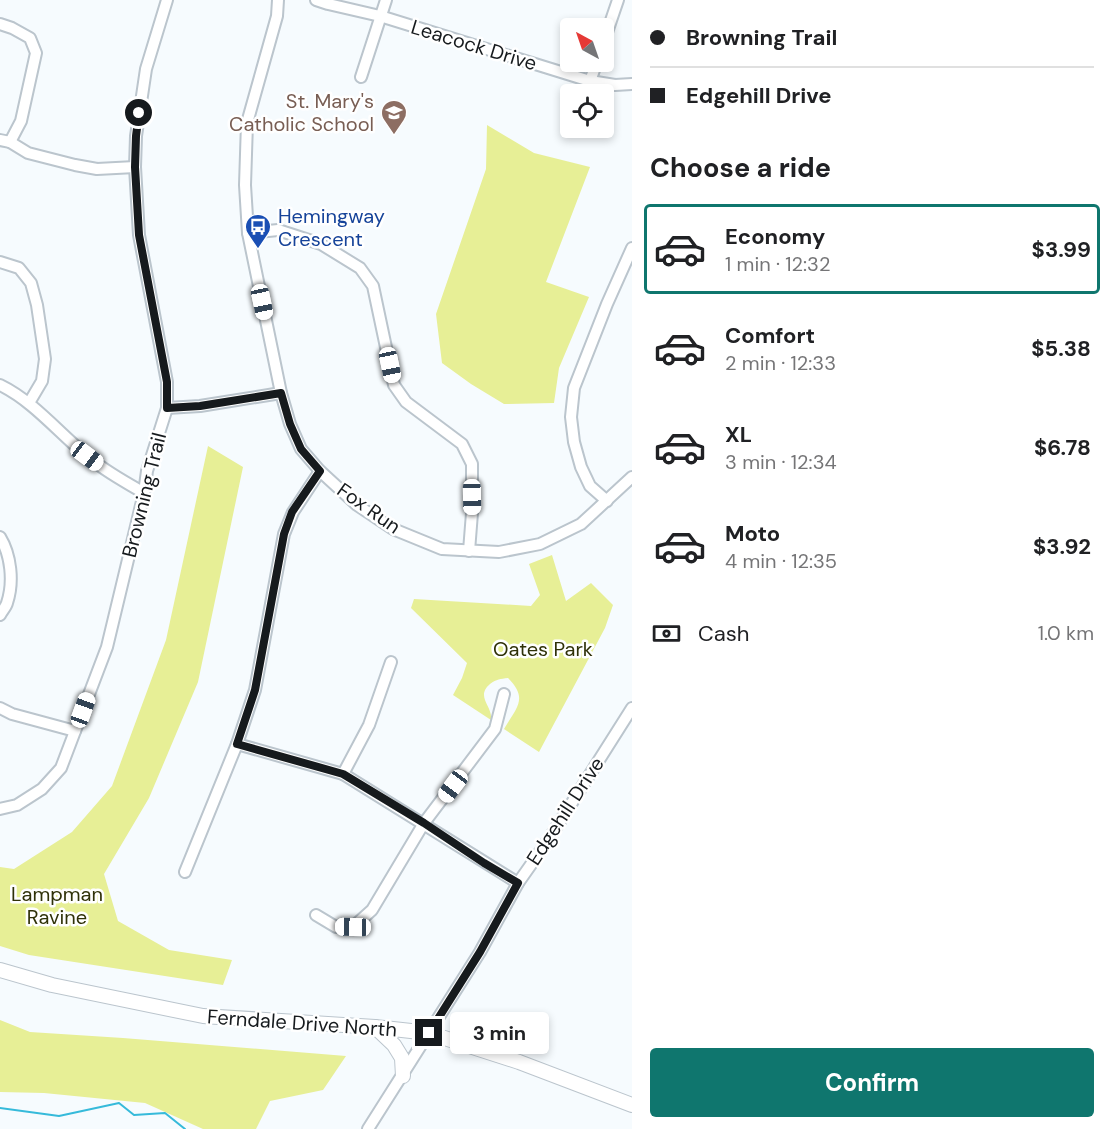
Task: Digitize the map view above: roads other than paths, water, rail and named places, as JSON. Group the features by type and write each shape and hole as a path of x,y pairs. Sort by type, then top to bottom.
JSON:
{"main road":[{"name":"Ferndale Drive North","path":"0,970 52,985 203,1016 375,1027 429,1033 519,1062 632,1105"},
{"path":"375,1027 394,1045 402,1058 402,1076"}],"street":[{"name":"Browning Trail","path":"0,809 17,805 42,789 61,768 107,647 144,493 147,471 167,408 167,382 139,235 135,167 136,136 146,69 167,0"},
{"name":"Fox Run","path":"278,0 277,16 247,123 245,185 248,233 281,393 290,424 301,449 320,471 357,505 393,529 442,549 499,552 540,544 581,524 632,477"},
{"name":"Leacock Drive","path":"316,0 380,16 590,81 615,86 632,84"},
{"path":"361,77 386,0"},
{"path":"612,18 618,0"},
{"path":"0,24 30,38 36,53 21,121 5,141 28,153 75,165 97,169 135,167"},
{"path":"590,81 593,72"},
{"path":"248,233 278,230 321,244 360,268 373,286 394,385 406,402 462,444 472,464 469,551"},
{"path":"607,501 590,486 580,466 571,417 574,388 632,248"},
{"path":"0,262 19,268 31,283 37,304 45,359 42,381 29,403"},
{"path":"0,384 29,403 108,472 144,493"},
{"path":"167,408 200,406 281,393"},
{"path":"185,872 237,744 255,690 284,534 292,512 320,471"},
{"path":"0,537 7,548 11,575 7,603 0,615"},
{"path":"343,774 369,725 391,662"},
{"path":"316,915 336,927 353,927 372,910 424,823 495,729 504,694"},
{"path":"0,708 12,714 75,731"},
{"name":"Edgehill Drive","path":"368,1129 480,952 518,883 549,839 632,708"},
{"path":"237,744 343,774 518,883"}],"waterway":[{"path":"0,1108 59,1116 119,1103 134,1115 165,1113 185,1129"}],"place":[{"name":"St. Mary's Catholic School","path":"394,136"},
{"name":"Hemingway Crescent","path":"258,250"}],"park label":[{"name":"Oates Park","path":"543,649"},
{"name":"Lampman Ravine","path":"57,906"}]}
